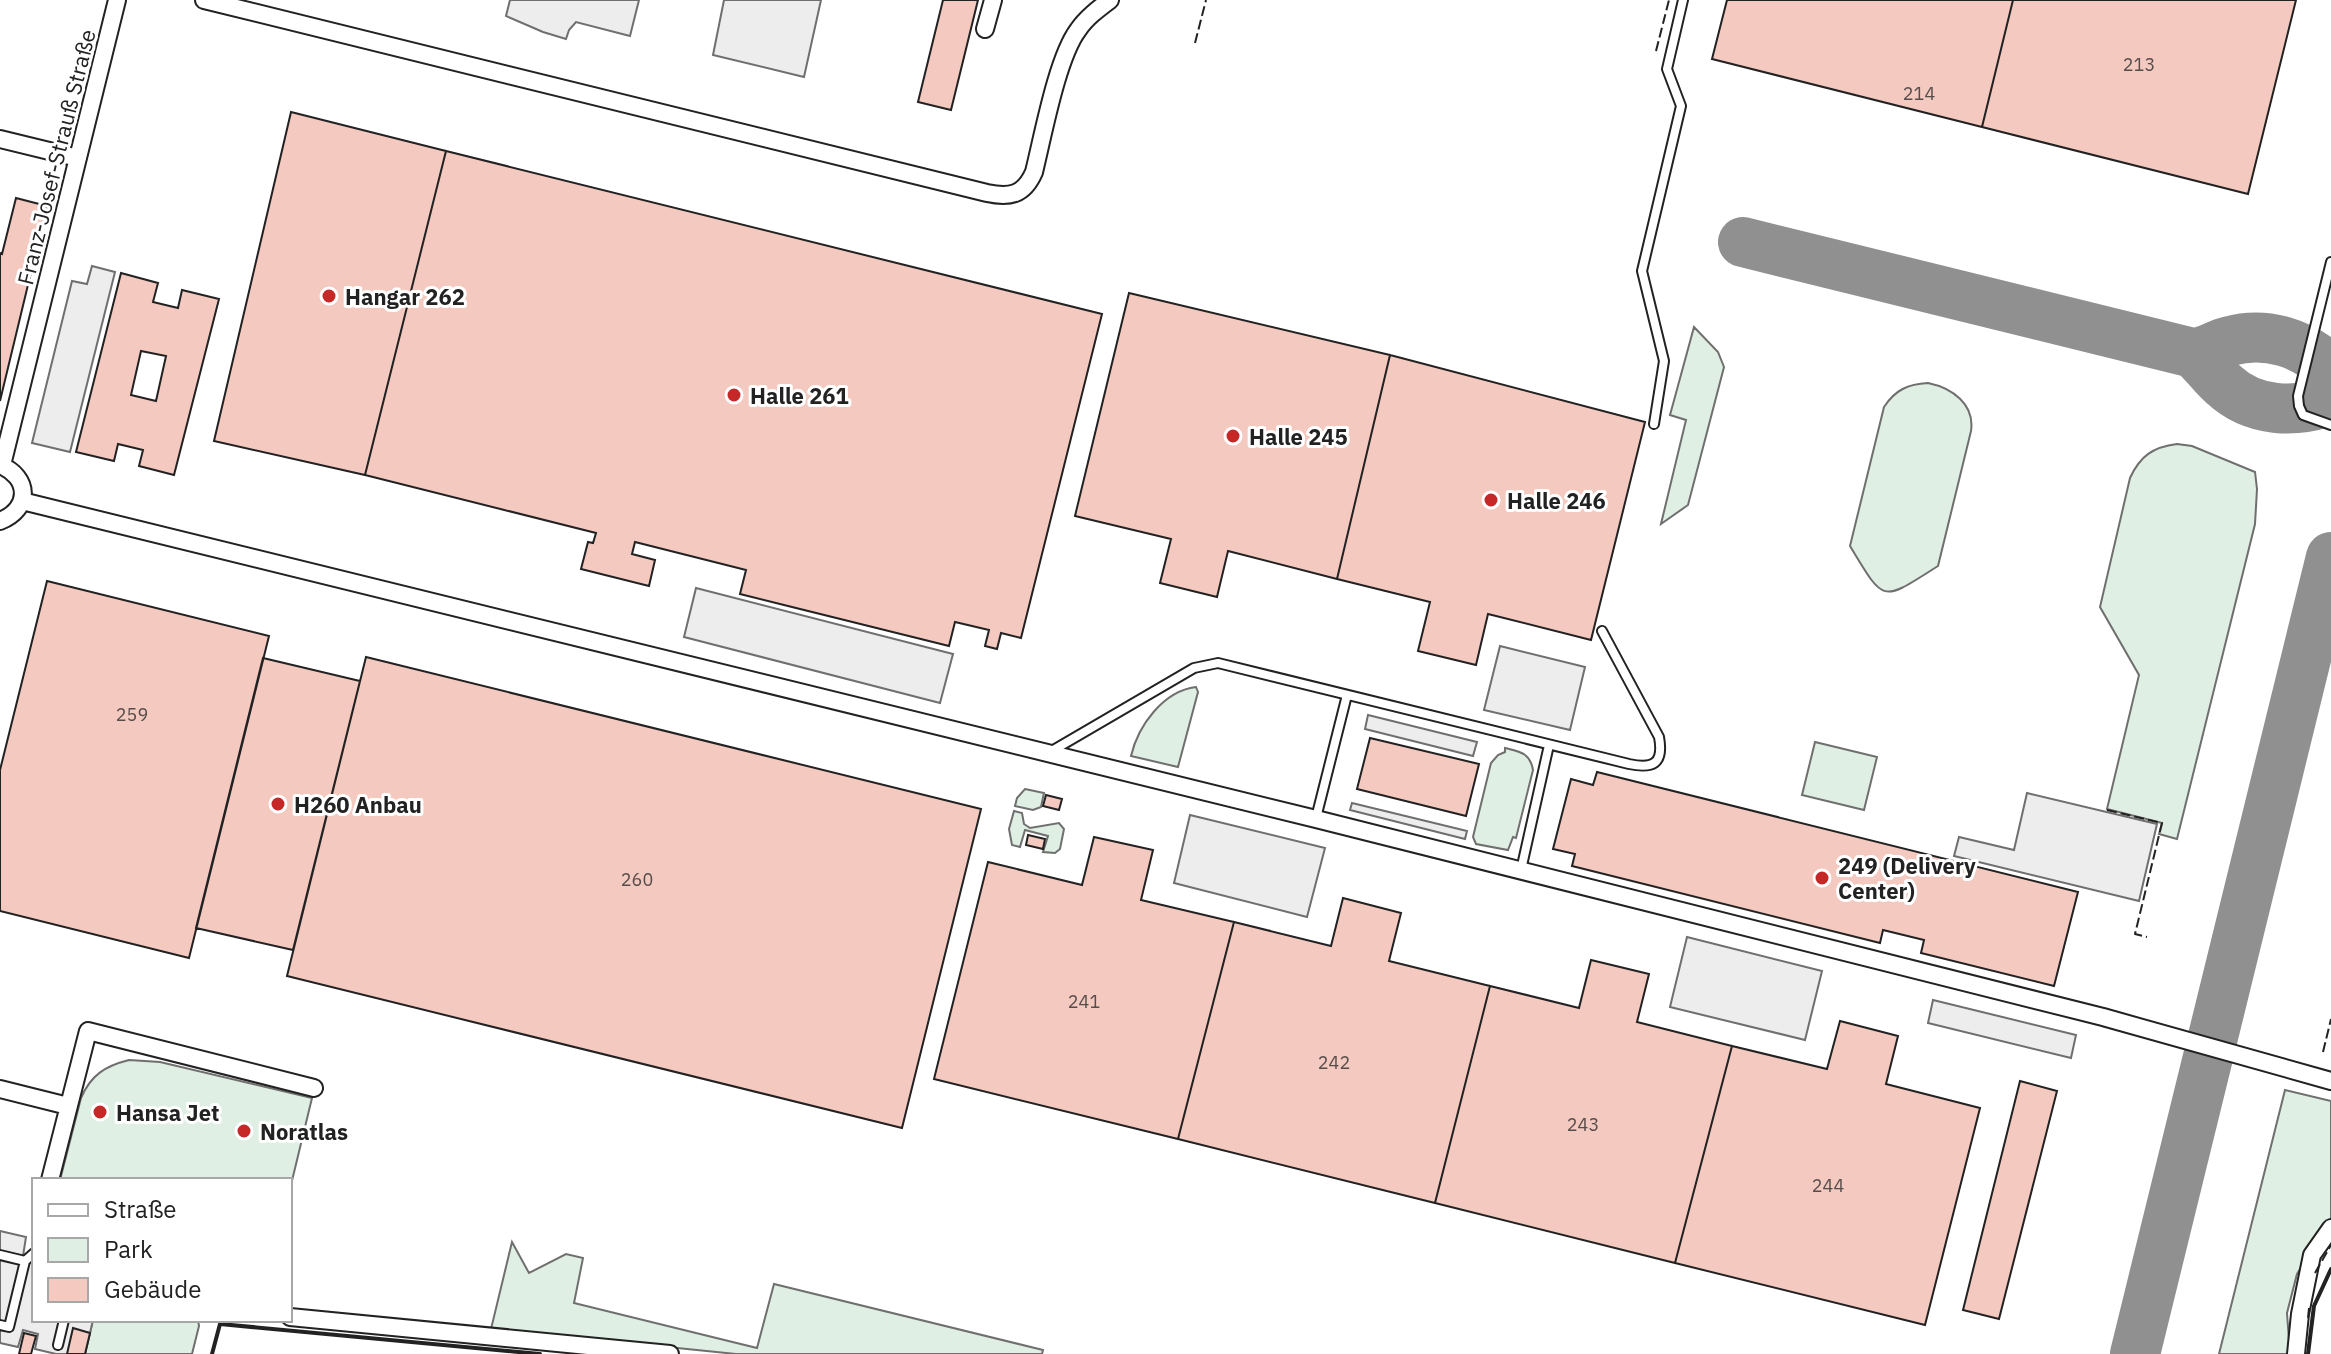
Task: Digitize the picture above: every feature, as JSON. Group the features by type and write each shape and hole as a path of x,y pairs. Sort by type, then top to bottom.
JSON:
{"street":[{"name":"Franz-Josef-Strauß Straße","path":"1,465 117,0"},
{"path":"204,0 1009,196 1025,189 1034,172 1066,52 1077,30 1092,13 1110,0"},
{"path":"985,29 993,0"},
{"path":"0,139 78,158"},
{"path":"0,521 17,510 22,501 20,479 1,465"},
{"path":"22,501 1316,819 2103,1017 2331,1081"},
{"path":"50,1178 88,1031 314,1088"},
{"path":"0,1089 68,1106"},
{"path":"2296,1354 2300,1314 2312,1255 2331,1228"},
{"path":"292,1317 670,1354"}],"lane":[{"path":"1654,424 1664,361 1642,271 1681,106 1667,69 1683,0"},
{"path":"2331,262 2298,396 2303,415 2331,425"},
{"path":"1046,754 1194,668 1218,663 1549,745 1645,767 1653,765 1659,759 1659,737 1602,631"},
{"path":"1316,819 1347,695"},
{"path":"1521,871 1549,745"},
{"path":"0,1255 25,1261"},
{"path":"0,1325 9,1327 25,1261 32,1255"},
{"path":"58,1345 64,1322"}],"green space":[{"path":"1694,327 1718,352 1724,367 1688,505 1661,524 1686,420 1670,415"},
{"path":"1928,383 1960,399 1969,413 1971,431 1938,566 1905,586 1886,591 1870,579 1850,546 1884,407 1903,389"},
{"path":"2177,444 2192,446 2255,472 2257,489 2255,524 2177,839 2159,834 2162,823 2107,809 2139,675 2100,607 2130,478 2148,454"},
{"path":"1196,687 1198,692 1178,767 1131,756 1139,733 1154,712 1173,695"},
{"path":"1815,742 1877,757 1864,810 1802,795"},
{"path":"1505,748 1524,754 1533,770 1516,838 1513,837 1508,850 1476,844 1473,837 1491,763 1505,752"},
{"path":"1025,789 1044,793 1041,807 1033,810 1015,806"},
{"path":"1014,811 1022,813 1024,824 1030,828 1059,823 1064,829 1060,849 1055,853 1043,852 1048,836 1025,830 1020,847 1012,845 1009,829"},
{"path":"129,1060 160,1062 312,1098 292,1181 292,1178 61,1178 81,1098 89,1083 113,1065"},
{"path":"2285,1090 2331,1101 2331,1219 2297,1274 2287,1313 2290,1354 2219,1354"},
{"path":"512,1242 529,1273 566,1254 583,1258 574,1303 757,1348 774,1284 1043,1350 1042,1354 736,1354 491,1329"},
{"path":"93,1322 198,1322 192,1354 85,1354"}],"shaded area":[{"path":"510,0 639,0 630,36 576,22 566,39 506,16"},
{"path":"724,0 821,0 804,77 713,55"},
{"path":"92,266 115,272 70,452 32,443 72,281 87,284"},
{"path":"696,588 953,654 940,703 684,637"},
{"path":"1500,646 1585,667 1570,730 1484,710"},
{"path":"1368,715 1477,742 1473,756 1365,729"},
{"path":"2027,793 2157,824 2139,901 1954,856 1959,837 2014,850"},
{"path":"1352,803 1467,831 1465,839 1350,810"},
{"path":"1190,815 1325,848 1307,917 1174,883"},
{"path":"1687,937 1822,971 1805,1040 1670,1007"},
{"path":"1933,1000 2076,1035 2071,1058 1928,1023"},
{"path":"0,1231 26,1237 23,1256 32,1258 32,1322 93,1322 85,1354 56,1354 35,1349 38,1334 23,1330 18,1347 0,1343"}],"building":[{"path":"943,0 978,0 951,110 918,102"},
{"path":"1727,0 2013,0 1982,127 1712,59"},
{"path":"2013,0 2296,0 2248,194 1982,127"},
{"name":"Hangar 262","path":"291,112 446,151 365,475 214,441"},
{"name":"Halle 261","path":"446,151 1102,314 1021,638 1001,633 997,649 985,646 989,630 955,622 949,646 784,605 740,594 746,570 635,542 632,554 655,560 649,586 581,569 588,542 593,543 596,533 365,475"},
{"path":"16,198 47,206 0,401 0,253"},
{"path":"121,273 158,283 153,302 178,308 182,290 219,299 174,475 139,466 143,450 118,444 114,461 76,452","holes":["141,351 166,356 156,401 131,395"]},
{"name":"Halle 245","path":"1129,293 1390,355 1337,579 1228,551 1217,597 1160,583 1171,539 1075,516"},
{"name":"Halle 246","path":"1390,355 1645,422 1591,640 1488,614 1476,665 1418,651 1430,602 1337,579"},
{"path":"47,581 269,636 189,958 0,911 0,770"},
{"path":"366,657 981,809 902,1128 287,976"},
{"name":"H260 Anbau","path":"263,658 360,681 293,950 196,928"},
{"path":"1370,738 1479,764 1466,816 1357,789"},
{"name":"249 (Delivery Center)","path":"1597,772 2078,892 2054,986 1921,953 1924,940 1883,930 1880,943 1572,866 1575,854 1553,849 1571,779 1593,785"},
{"path":"1046,795 1062,799 1059,810 1043,806"},
{"path":"1028,835 1045,839 1043,849 1026,845"},
{"path":"1094,837 1153,850 1141,900 1234,922 1178,1139 934,1079 988,862 1082,885"},
{"path":"1343,898 1401,913 1389,961 1490,986 1435,1203 1178,1139 1234,922 1331,946"},
{"path":"1591,960 1649,974 1637,1022 1732,1046 1675,1263 1435,1203 1490,986 1579,1008"},
{"path":"1840,1021 1898,1036 1886,1084 1980,1108 1925,1325 1675,1263 1732,1046 1827,1069"},
{"path":"2020,1081 2057,1091 1999,1319 1963,1310"},
{"path":"73,1328 90,1333 85,1354 67,1354"},
{"path":"24,1333 36,1336 31,1354 19,1354"}],"taxiway":[{"path":"1743,242 2193,353 2244,338 2271,339 2297,346 2331,370"},
{"path":"2193,353 2220,381 2248,401 2289,409 2331,400"},
{"path":"2135,1354 2331,557"}],"fence":[{"path":"1195,43 1206,0"},
{"path":"1656,51 1669,0"},
{"path":"2107,810 2162,823 2135,934 2147,937"},
{"path":"2323,1052 2331,1019"},
{"path":"2315,1273 2331,1245"},
{"path":"2309,1308 2308,1318 2311,1319"}],"wall":[{"path":"2308,1354 2314,1306 2331,1269"},
{"path":"212,1354 220,1324 540,1354"}],"place":[{"name":"Hangar 262","path":"329,296"},
{"name":"Halle 261","path":"734,395"},
{"name":"Halle 245","path":"1233,436"},
{"name":"Halle 246","path":"1491,500"},
{"name":"H260 Anbau","path":"278,804"},
{"name":"249 (Delivery Center)","path":"1822,878"},
{"name":"Hansa Jet","path":"100,1112"},
{"name":"Noratlas","path":"244,1131"}]}
